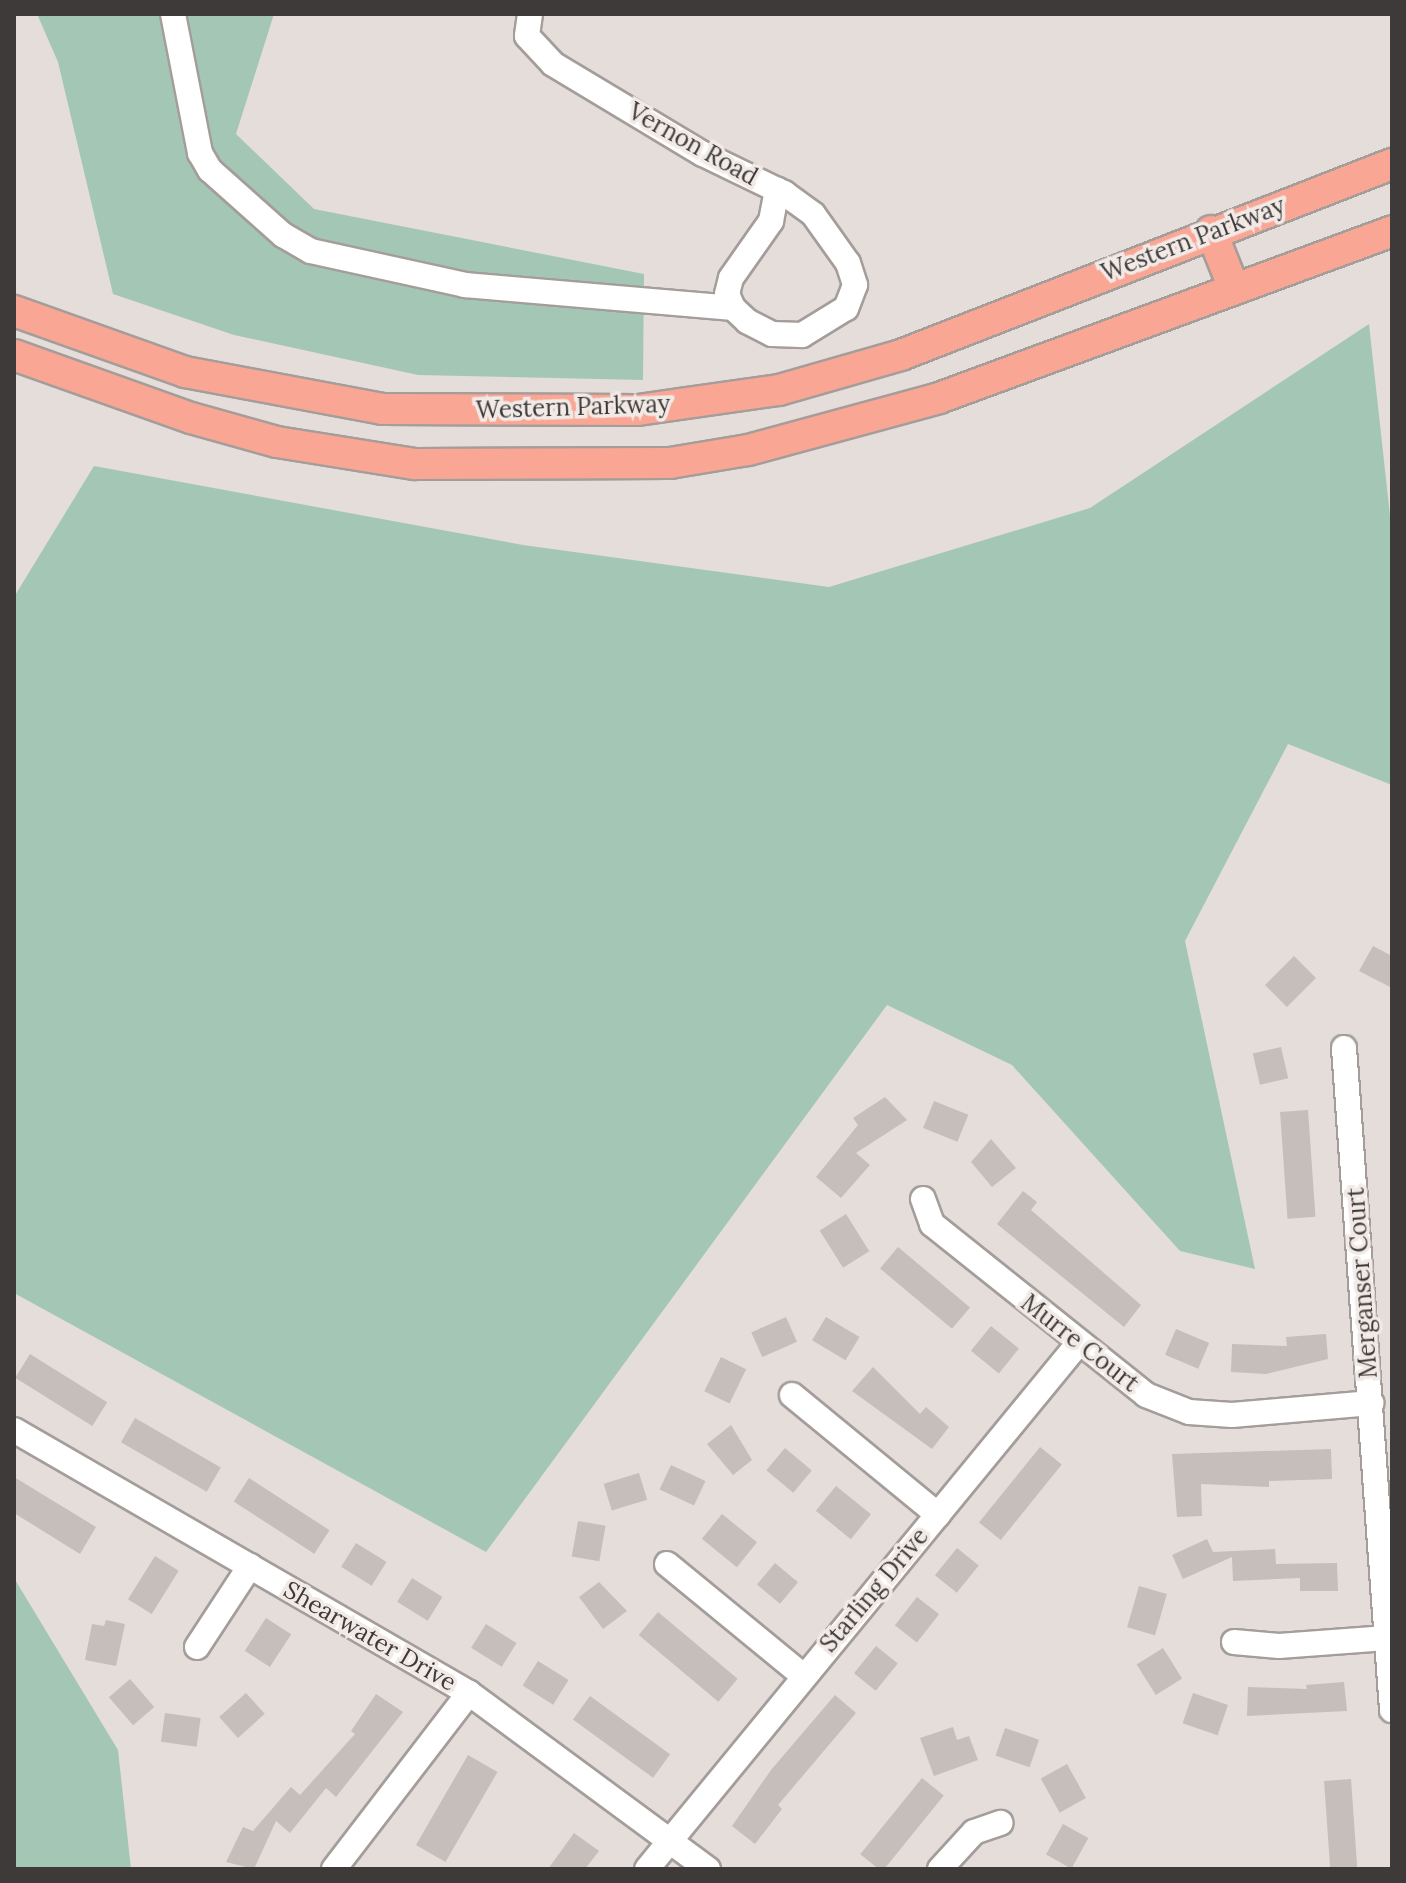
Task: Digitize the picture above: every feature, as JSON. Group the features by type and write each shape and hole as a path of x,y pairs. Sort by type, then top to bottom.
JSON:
{"main road":[{"name":"Western Parkway","path":"14,311 185,372 382,409 638,410 779,390 901,355 1211,231 1392,164"},
{"path":"1211,231 1233,286"},
{"path":"14,355 191,418 277,442 415,464 670,463 748,450 939,398 1233,286 1392,231"}],"street":[{"path":"173,14 193,128 210,170 283,235 311,251 465,285 733,308 727,294 731,278 771,221 777,190"},
{"name":"Vernon Road","path":"530,14 527,36 553,64 703,154 777,190 813,214 833,238 855,285 846,308 802,335 772,334 733,308"},
{"name":"Merganser Court","path":"1344,1048 1392,1710"},
{"name":"Murre Court","path":"923,1199 932,1224 1078,1344 1146,1395 1189,1412 1232,1415 1371,1403"},
{"name":"Starling Drive","path":"647,1869 802,1675 1078,1344"},
{"path":"792,1395 938,1515"},
{"name":"Shearwater Drive","path":"14,1430 469,1693 673,1839 708,1869"},
{"path":"667,1564 802,1675"},
{"path":"197,1647 250,1566"},
{"path":"1234,1642 1279,1646 1387,1638"},
{"path":"334,1869 469,1693"},
{"path":"940,1869 974,1832 1000,1823"}],"green space":[{"path":"37,14 274,14 236,134 314,209 644,274 643,380 418,375 234,335 113,294 58,62"},
{"path":"1369,324 1392,534 1392,785 1288,744 1185,941 1255,1269 1180,1251 1012,1065 887,1005 486,1552 14,1293 14,597 94,466 523,545 829,587 1090,508"},
{"path":"14,1578 118,1750 131,1869 14,1869"}],"building":[{"path":"1373,946 1392,956 1392,988 1359,971"},
{"path":"1294,956 1316,978 1287,1007 1265,985"},
{"path":"1281,1047 1288,1078 1260,1085 1253,1054"},
{"path":"885,1097 907,1120 856,1153 870,1165 841,1198 816,1177 858,1125 853,1118"},
{"path":"934,1101 968,1115 957,1142 923,1128"},
{"path":"1308,1110 1315,1217 1288,1219 1280,1112"},
{"path":"991,1139 1016,1168 992,1187 971,1162"},
{"path":"1023,1191 1037,1202 1031,1210 1141,1305 1124,1327 997,1224"},
{"path":"846,1214 869,1251 843,1268 820,1230"},
{"path":"898,1247 970,1307 952,1329 880,1268"},
{"path":"786,1317 797,1342 762,1357 751,1332"},
{"path":"826,1317 859,1337 846,1360 812,1340"},
{"path":"991,1326 1019,1349 999,1374 971,1351"},
{"path":"1176,1329 1209,1343 1198,1369 1165,1355"},
{"path":"1326,1334 1328,1359 1266,1374 1231,1372 1232,1344 1287,1346 1286,1337"},
{"path":"30,1354 107,1402 92,1426 15,1378"},
{"path":"721,1357 746,1369 730,1403 704,1391"},
{"path":"873,1367 920,1414 926,1407 949,1427 932,1449 852,1391"},
{"path":"135,1418 221,1468 207,1492 121,1442"},
{"path":"731,1425 752,1460 733,1475 707,1444"},
{"path":"1040,1447 1062,1465 1001,1540 979,1522"},
{"path":"785,1448 812,1470 793,1493 766,1470"},
{"path":"1331,1449 1332,1479 1269,1481 1269,1487 1201,1484 1202,1516 1177,1517 1172,1454"},
{"path":"671,1465 705,1481 694,1506 660,1489"},
{"path":"639,1473 647,1500 612,1511 604,1484"},
{"path":"14,1477 96,1527 80,1554 14,1513"},
{"path":"249,1478 330,1530 314,1554 234,1501"},
{"path":"836,1486 871,1514 851,1539 816,1511"},
{"path":"722,1514 757,1542 737,1567 702,1539"},
{"path":"578,1521 606,1526 599,1561 572,1556"},
{"path":"1207,1539 1213,1552 1275,1549 1276,1564 1337,1563 1338,1591 1300,1591 1300,1578 1233,1581 1232,1557 1183,1579 1172,1555"},
{"path":"356,1543 387,1562 372,1586 341,1567"},
{"path":"957,1548 979,1566 957,1593 935,1575"},
{"path":"155,1556 179,1571 152,1614 128,1599"},
{"path":"775,1563 798,1582 780,1604 757,1584"},
{"path":"412,1578 443,1597 428,1621 397,1602"},
{"path":"599,1582 627,1611 603,1629 579,1597"},
{"path":"1139,1586 1167,1594 1155,1635 1127,1627"},
{"path":"917,1597 939,1614 917,1643 895,1625"},
{"path":"658,1612 738,1679 718,1702 639,1635"},
{"path":"266,1618 291,1634 270,1667 245,1651"},
{"path":"106,1620 125,1624 116,1666 85,1660 92,1624 104,1626"},
{"path":"486,1624 517,1643 502,1667 471,1648"},
{"path":"876,1646 898,1664 876,1691 854,1673"},
{"path":"1163,1648 1182,1679 1156,1695 1137,1664"},
{"path":"538,1661 569,1680 553,1705 523,1686"},
{"path":"130,1679 154,1707 133,1725 109,1697"},
{"path":"1344,1682 1347,1711 1247,1716 1248,1687 1307,1689 1306,1685"},
{"path":"246,1693 265,1714 238,1738 219,1717"},
{"path":"1193,1693 1228,1705 1218,1735 1183,1723"},
{"path":"376,1694 403,1712 336,1797 326,1788 290,1833 276,1821 254,1869 226,1862 243,1827 253,1831 291,1787 300,1795 355,1734 351,1731"},
{"path":"835,1695 856,1713 778,1805 782,1809 755,1844 732,1826 771,1770"},
{"path":"590,1696 670,1754 653,1778 573,1719"},
{"path":"165,1713 201,1718 197,1747 161,1742"},
{"path":"953,1727 957,1740 969,1736 978,1760 934,1776 920,1738"},
{"path":"1005,1728 1039,1740 1030,1767 996,1755"},
{"path":"468,1755 497,1772 445,1862 416,1845"},
{"path":"1067,1764 1086,1798 1060,1813 1041,1779"},
{"path":"922,1778 944,1796 884,1869 879,1869 860,1854"},
{"path":"1351,1779 1357,1869 1330,1869 1324,1781"},
{"path":"1063,1824 1088,1838 1071,1869 1046,1855"},
{"path":"574,1833 599,1851 585,1869 548,1869"}]}
